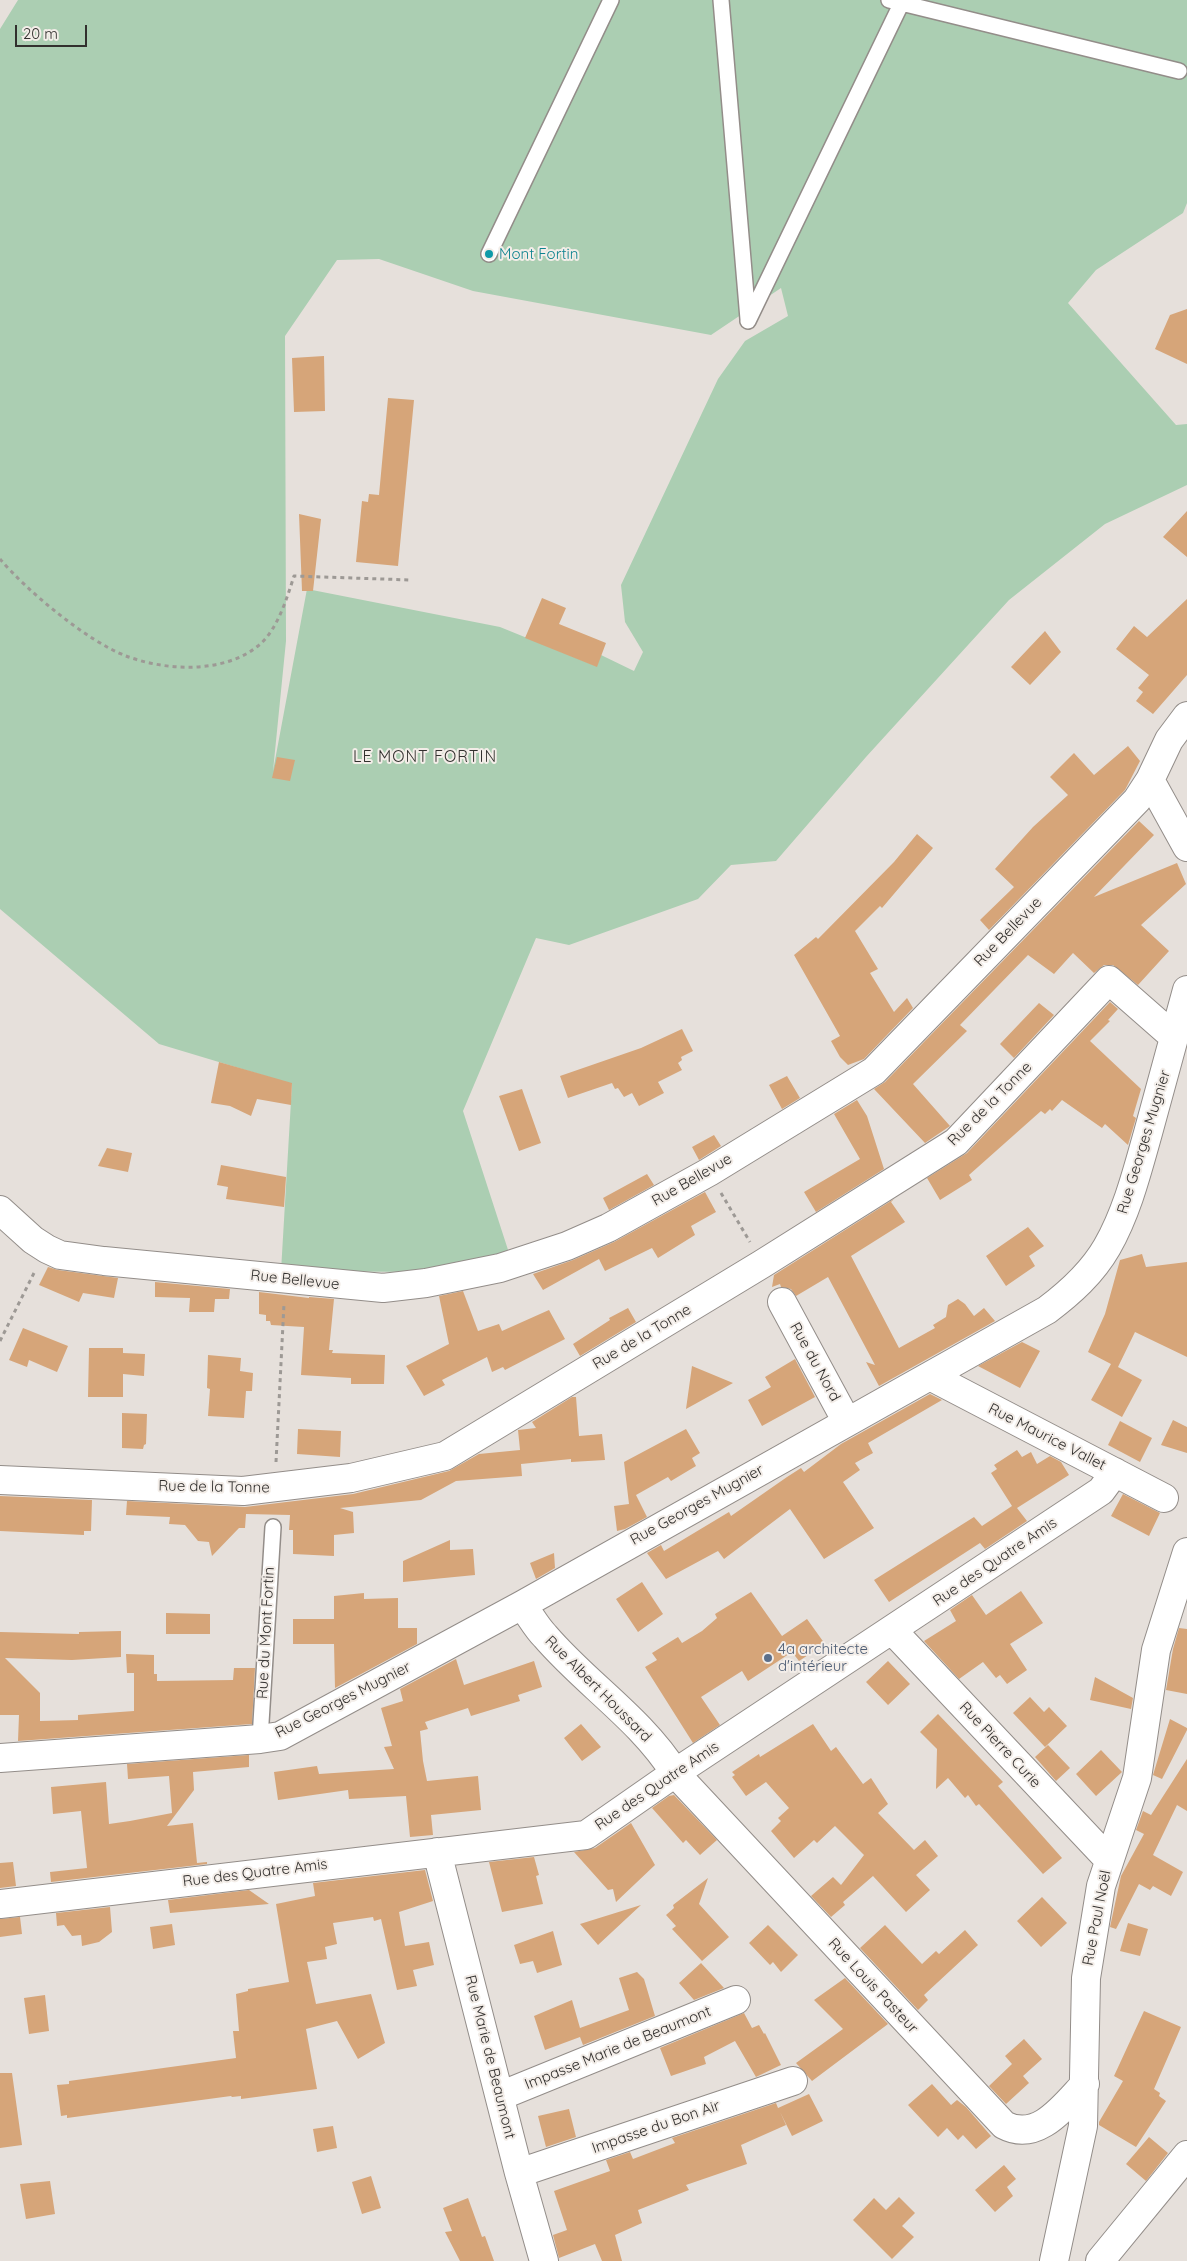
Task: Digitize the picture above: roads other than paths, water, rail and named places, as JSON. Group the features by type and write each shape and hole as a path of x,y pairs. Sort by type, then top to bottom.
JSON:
{"street":[{"name":"Rue Bellevue","path":"0,1210 40,1244 60,1255 383,1288 426,1283 500,1268 567,1246 608,1228 709,1172 874,1071 1137,800 1150,780 1169,740 1187,716"},
{"path":"1150,780 1187,847"},
{"name":"Rue de la Tonne","path":"0,1480 244,1491 351,1478 445,1456 762,1264 956,1142 1109,980 1174,1036"},
{"name":"Rue Georges Mugnier","path":"0,1758 280,1736 522,1605 547,1589 1047,1310 1071,1292 1097,1261 1119,1223 1136,1174 1187,990"},
{"name":"Rue du Nord","path":"782,1302 847,1422"},
{"name":"Rue Maurice Vallet","path":"930,1376 1164,1498"},
{"name":"Rue des Quatre Amis","path":"0,1904 586,1834 1101,1491 1115,1472"},
{"name":"Rue Paul Noël","path":"1054,2261 1083,2126 1086,1978 1101,1886 1137,1778 1156,1650 1187,1552"},
{"name":"Rue Albert Houssard","path":"522,1605 544,1635 628,1715 666,1759 675,1773"},
{"name":"Rue Pierre Curie","path":"892,1630 1109,1860"},
{"name":"Rue Louis Pasteur","path":"675,1773 1004,2125 1022,2131 1042,2125 1085,2084"},
{"name":"Rue Marie de Beaumont","path":"437,1852 519,2173 544,2261"},
{"name":"Impasse Marie de Beaumont","path":"500,2096 736,2000"},
{"name":"Impasse du Bon Air","path":"519,2173 793,2081"},
{"path":"1100,2261 1187,2154"}],"lane":[{"path":"489,254 611,0"},
{"path":"721,0 748,320 898,1 1179,71"},
{"name":"Rue du Mont Fortin","path":"260,1739 273,1527"}],"place":[{"name":"Mont Fortin","path":"489,254"},
{"name":"4a architecte d'intérieur","path":"768,1658"}],"district":[{"name":"LE MONT FORTIN","path":"425,757"}]}
